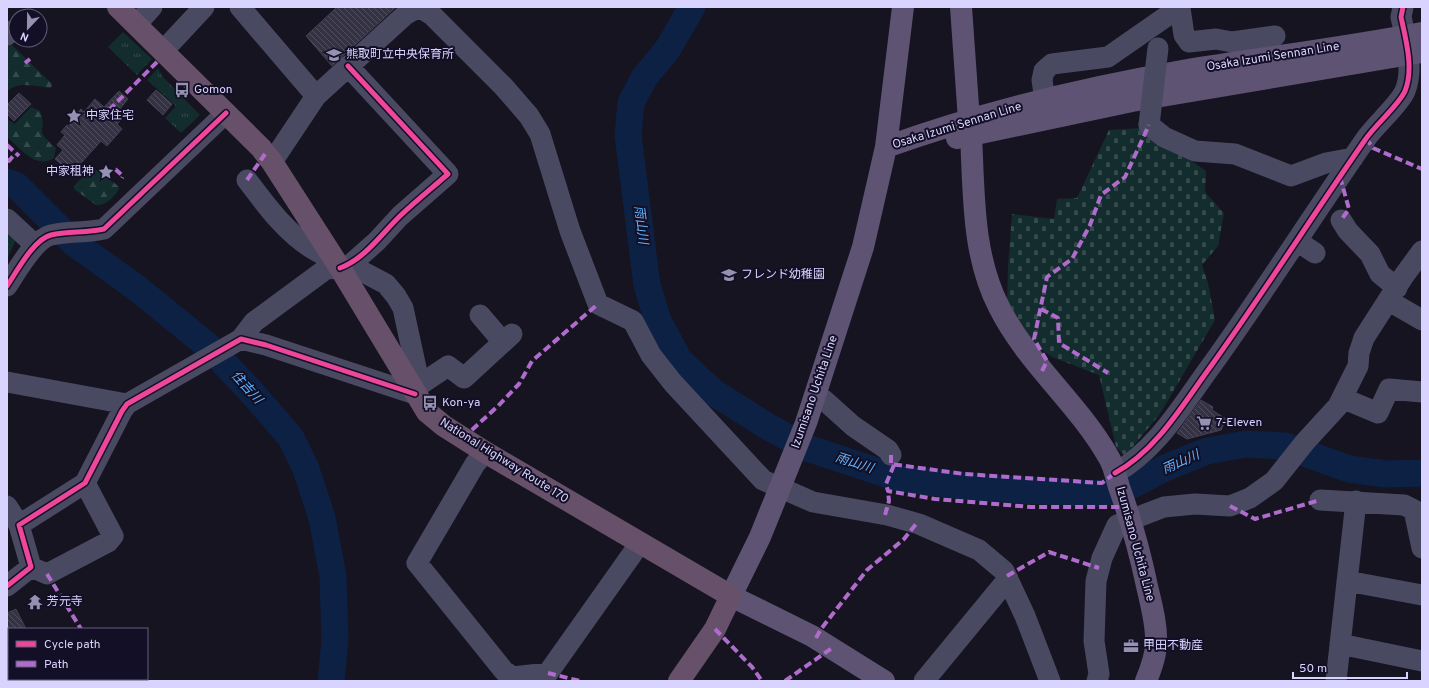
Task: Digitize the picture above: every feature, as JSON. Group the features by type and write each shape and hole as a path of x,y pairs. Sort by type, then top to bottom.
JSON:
{"highway":[{"name":"National Highway Route 170","path":"118,7 261,148 272,162 342,264 426,412 444,426 485,452 731,596"},
{"path":"679,681 715,629 731,596"}],"main road":[{"name":"Izumisano Uchita Line","path":"731,596 760,537 806,423 863,247 886,147 903,7"},
{"name":"Izumisano Uchita Line","path":"961,7 975,214 979,248 985,275 998,307 1021,346 1084,421 1109,457 1127,511 1153,611 1156,643 1149,680"},
{"name":"Osaka Izumi Sennan Line","path":"886,147 970,128 1132,101 1414,44"},
{"name":"Osaka Izumi Sennan Line","path":"970,128 1045,100 1181,72 1414,44"},
{"path":"731,596 812,636 872,678"}],"street":[{"path":"136,25 152,7"},
{"path":"163,51 204,7"},
{"path":"240,7 316,96"},
{"path":"272,162 316,96 405,15 419,7 438,21 503,86 529,116 540,134 570,231 598,304 633,321 651,355 672,383 763,480 779,489 813,502 887,515 920,524 979,550 1004,571 1025,616 1050,681"},
{"path":"1045,100 1043,76 1044,71 1052,64 1108,57 1180,7 1184,35 1189,42 1216,39 1232,42 1275,36"},
{"path":"1116,477 1145,452 1172,420 1246,317 1366,138 1404,93 1410,78 1414,44 1401,17 1403,7"},
{"path":"1148,29 1156,41 1158,48 1149,125 1164,137 1195,151 1235,154 1292,176 1326,163 1353,158"},
{"path":"7,32 7,35"},
{"path":"19,525 85,483 127,404 234,344 254,322 326,269 342,264 377,241 400,216 448,174 348,66"},
{"path":"7,219 43,240 104,229 226,113"},
{"path":"247,180 269,209 292,233 313,249 386,284 396,296 403,308 416,368 414,392"},
{"path":"1341,220 1348,231 1370,254 1380,274 1393,294 1422,320"},
{"path":"7,286 43,240"},
{"path":"1297,241 1315,253"},
{"path":"1097,681 1099,674 1094,641 1096,581 1102,558 1116,525 1127,511 1195,504 1230,506 1250,498 1274,481 1305,442 1338,406 1358,366 1358,354 1364,338 1422,251"},
{"path":"414,392 448,366 464,378 508,338 480,315"},
{"path":"234,344 266,345 414,392"},
{"path":"7,382 127,404"},
{"path":"1342,398 1378,413 1389,389 1422,392"},
{"path":"815,396 824,400 853,426 888,450 891,455"},
{"path":"485,452 475,464 417,563 504,671 513,677 548,673 640,543"},
{"path":"31,567 47,574 108,542 114,536 85,483"},
{"path":"1320,500 1404,505 1414,510 1422,548"},
{"path":"1336,681 1356,501"},
{"path":"7,506 19,525 31,567"},
{"path":"7,586 31,567"},
{"path":"924,681 1008,579"},
{"path":"1347,581 1422,595"},
{"path":"1340,644 1422,661"}],"green space":[{"path":"123,32 152,59 137,75 108,47"},
{"path":"8,45 8,48 15,48 52,84 51,88 22,85 11,88 7,92"},
{"path":"158,68 162,76 200,115 181,133 165,118 176,106 147,80"},
{"path":"31,107 40,111 43,123 42,133 56,148 54,158 47,161 35,160 23,152 7,137 7,119 15,124"},
{"path":"1140,128 1154,135 1206,171 1205,192 1224,213 1218,246 1202,265 1208,283 1215,320 1160,414 1125,456 1116,447 1099,375 1052,357 1034,345 1007,300 1008,268 1012,214 1054,219 1057,199 1077,198 1109,130"},
{"path":"91,168 101,171 119,187 113,197 103,204 96,205 74,189 74,186"},
{"path":"7,227 17,238 7,259"}],"building":[{"name":"熊取町立中央保育所","path":"337,7 396,7 332,66 306,36"},
{"path":"156,90 172,104 163,115 147,100"},
{"path":"119,91 128,99 114,116 120,121 117,124 122,129 107,146 101,141 72,173 55,159 63,150 57,145 65,135 61,132 81,109 84,112 95,99 104,107"},
{"path":"19,93 31,104 14,121 7,114 7,105"},
{"name":"7-Eleven","path":"1201,400 1213,407 1212,410 1226,419 1221,430 1187,439 1177,433"},
{"path":"16,609 26,628 7,629 7,613"}],"waterway":[{"name":"雨山川","path":"692,7 667,50 644,78 631,103 628,135 647,285 658,321 679,360 713,392 767,426 807,448 901,479 984,488 1100,494 1130,486 1165,468 1207,451 1246,444 1285,446 1349,469 1386,474 1422,473"},
{"name":"住吉川","path":"7,182 17,186 74,243 138,289 208,346 255,396 291,438 306,469 322,518 333,576 335,641 331,681"}],"marked path":[{"path":"25,63 30,59"},
{"path":"109,110 157,62"},
{"path":"1042,371 1047,361 1034,339 1047,277 1072,259 1090,225 1101,195 1125,177 1149,125"},
{"path":"1366,138 1373,148 1422,169"},
{"path":"7,145 19,156"},
{"path":"247,180 265,154"},
{"path":"7,160 9,161 14,155"},
{"path":"115,169 123,176 122,178"},
{"path":"1340,177 1349,209 1341,220"},
{"path":"463,438 498,406 519,384 532,361 598,304"},
{"path":"1041,309 1058,318 1059,343 1108,373"},
{"path":"891,455 891,464 964,474 1102,483 1115,473"},
{"path":"894,465 886,484 888,491 935,499 1031,507 1126,507"},
{"path":"885,515 889,501 888,491"},
{"path":"1230,506 1255,519 1320,500"},
{"path":"816,638 821,629 867,570 904,539 916,524"},
{"path":"1007,576 1049,552 1099,568"},
{"path":"47,574 80,628"},
{"path":"715,629 752,667 762,681"},
{"path":"785,681 832,648"},
{"path":"548,673 580,681"}],"cycle path":[{"path":"1115,473 1144,452 1168,425 1250,310 1365,140 1402,97 1408,82 1409,73 1407,45 1401,17 1403,7"},
{"path":"340,268 349,264 366,252 401,215 448,174 348,66"},
{"path":"7,286 26,256 45,238 57,234 104,229 226,113"},
{"path":"7,586 31,567 19,525 85,483 127,404 241,339 266,345 415,394"}],"place":[{"name":"熊取町立中央保育所","path":"334,55"},
{"name":"Gomon","path":"182,90"},
{"name":"中家住宅","path":"74,116"},
{"name":"中家租神","path":"106,172"},
{"name":"フレンド幼稚園","path":"729,275"},
{"name":"Kon-ya","path":"430,403"},
{"name":"7-Eleven","path":"1204,423"},
{"name":"芳元寺","path":"35,602"},
{"name":"甲田不動産","path":"1131,646"}]}
